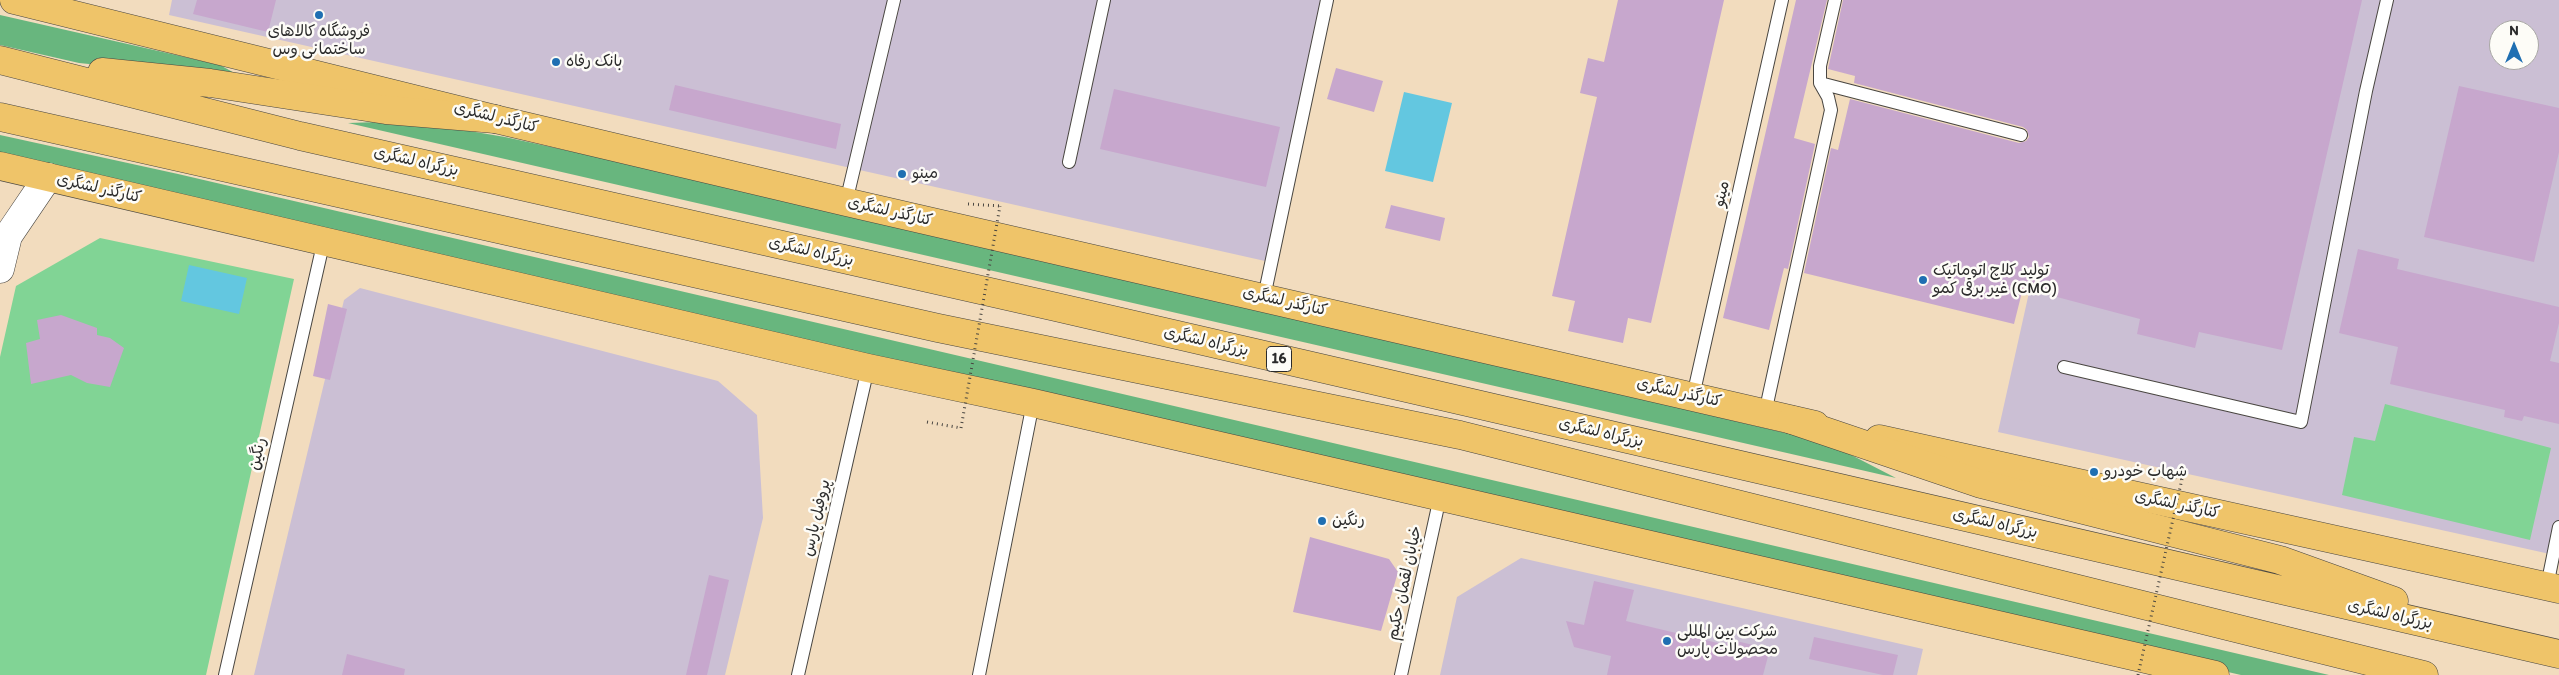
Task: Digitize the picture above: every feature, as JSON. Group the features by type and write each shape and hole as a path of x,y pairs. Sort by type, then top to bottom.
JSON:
{"main road":[{"name":"کنارگذر لشگری","path":"14,0 846,202 1792,420 2553,588"},
{"path":"6,61 210,83 386,110 495,118"},
{"name":"بزرگراه لشگری","path":"6,61 300,136 1046,305 2559,654"},
{"name":"16","path":"0,117 938,328 1460,435 2424,675"},
{"name":"کنارگذر لشگری","path":"0,166 868,368 1033,403 2215,675"},
{"path":"1792,420 1981,484 2280,560 2434,615 2479,635"}],"street":[{"path":"0,269 4,231 48,177"}],"lane":[{"path":"846,202 894,0"},
{"path":"1069,162 1104,0"},
{"path":"1264,297 1327,0"},
{"name":"مینو","path":"1692,396 1782,0"},
{"path":"1765,413 1831,110 1828,98 1820,83 1820,66 1835,0"},
{"path":"2064,367 2301,422 2364,101 2387,0"},
{"path":"1820,83 2021,135"},
{"name":"رنگین","path":"224,675 324,240"},
{"name":"پروفیل پارس","path":"798,675 868,368"},
{"path":"979,675 1033,403"},
{"name":"خیابان لقمان حکیم","path":"1401,675 1440,497"},
{"path":"2553,588 2559,527"}],"path":[{"path":"927,422 961,428 1000,206 967,204"},
{"path":"2138,675 2182,479"}],"shaded area":[{"path":"172,0 1331,0 1265,261 169,15"},
{"name":"شهاب خودرو","path":"2094,0 2559,0 2559,556 1998,432"},
{"path":"360,288 718,381 757,415 763,518 725,675 254,675 344,300"},
{"path":"1521,558 1923,649 1917,675 1440,675 1457,597"}],"green space":[{"path":"0,15 220,65 247,80 79,63 0,45"},
{"path":"410,121 505,137 837,209 1828,443 1896,478 348,123"},
{"path":"0,135 178,174 2329,675 2241,675 0,161"},
{"path":"100,238 294,279 206,675 0,675 0,357 16,286"},
{"path":"2385,404 2551,448 2530,540 2342,495 2354,437 2375,441"}],"water":[{"path":"1404,92 1452,103 1433,182 1385,171"},
{"path":"189,265 247,278 239,314 181,301"}],"building":[{"path":"197,0 276,0 268,32 193,14"},
{"path":"1618,0 1724,0 1651,323 1628,318 1623,343 1568,331 1575,301 1552,296 1597,97 1580,93 1588,58 1604,62"},
{"path":"1796,0 1827,0 1794,138 1815,144 1788,269 1784,268 1769,330 1723,318"},
{"path":"1843,0 2362,0 2282,350 2199,332 2195,348 2137,334 2140,319 2023,288 2014,324 1804,273 1831,148 1838,150 1850,99 2019,143 2026,141 2029,137 2027,130 2023,127 1854,83 1855,76 1828,69"},
{"path":"1336,68 1383,81 1374,112 1327,99"},
{"path":"675,85 841,124 836,149 669,110"},
{"path":"2459,86 2559,108 2559,152 2534,262 2424,237"},
{"path":"1114,89 1280,127 1266,187 1100,149"},
{"path":"1391,205 1445,218 1440,241 1385,228"},
{"path":"2358,249 2399,259 2397,269 2559,307 2559,323 2550,361 2559,363 2559,424 2524,416 2522,421 2504,417 2505,410 2390,384 2398,347 2339,333"},
{"path":"328,304 347,309 330,380 313,376"},
{"path":"61,315 97,328 97,335 110,338 124,348 110,387 87,383 71,375 31,384 26,343 40,339 37,320"},
{"path":"1310,537 1389,559 1398,572 1381,631 1293,612"},
{"path":"709,575 729,580 707,675 686,675"},
{"path":"1594,581 1634,590 1626,621 1726,645 1728,639 1770,649 1763,675 1607,675 1611,656 1574,647 1566,621 1584,625"},
{"path":"1814,637 1898,655 1893,675 1883,675 1809,659"},
{"path":"347,654 405,669 404,675 342,675"}],"place":[{"name":"فروشگاه کالاهای ساختمانی وس","path":"319,15"},
{"name":"بانک رفاه","path":"556,62"},
{"name":"مینو","path":"902,174"},
{"name":"تولید کلاچ اتوماتیک غیر برقی کمو (CMO)","path":"1923,280"},
{"name":"شهاب خودرو","path":"2094,472"},
{"name":"رنگین","path":"1322,521"},
{"name":"شرکت بین المللی محصولات پارس","path":"1667,641"}]}
